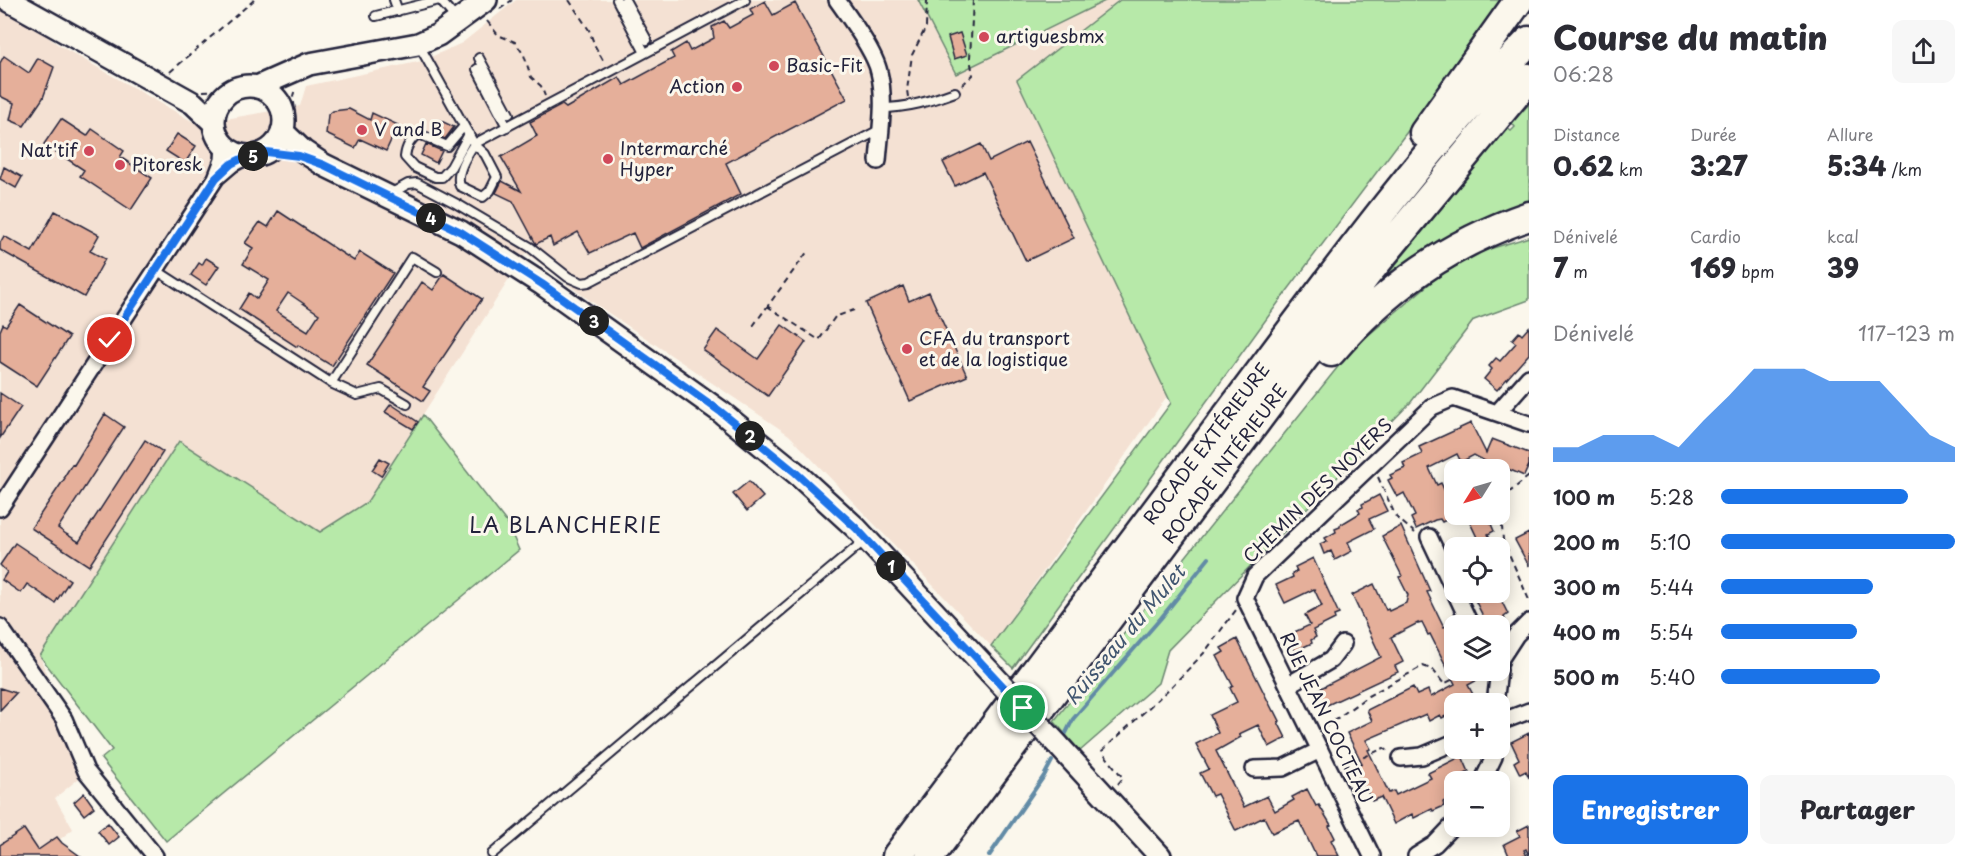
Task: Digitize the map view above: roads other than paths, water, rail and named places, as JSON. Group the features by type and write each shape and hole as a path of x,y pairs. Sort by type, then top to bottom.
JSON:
{"highway":[{"path":"1268,362 1305,297 1337,248 1447,102 1519,0"},
{"name":"ROCADE EXTÉRIEURE","path":"897,856 1268,362 1401,189 1454,124 1529,41"},
{"name":"ROCADE INTÉRIEURE","path":"930,856 1366,275 1529,78"},
{"path":"1213,480 1298,390 1350,329 1402,281 1442,255 1484,232 1529,216"}],"main road":[{"path":"8,0 193,103 214,123 218,137 232,152 299,156 324,165 461,232 542,284 721,412 796,473 866,539 1160,856"},
{"path":"257,87 309,64 418,44 438,35 486,1"},
{"path":"257,154 279,140 288,83 300,67"},
{"path":"214,123 219,104 225,97 237,88 257,87 273,96 282,117 303,151 324,165"},
{"path":"193,103 205,103 225,97"}],"street":[{"path":"837,0 856,27 879,70 882,92 878,161"},
{"path":"0,508 216,178 223,160 224,145"},
{"path":"216,178 231,164 257,154"},
{"path":"1529,377 1498,412 1529,424"},
{"name":"CHEMIN DES NOYERS","path":"1245,598 1255,576 1432,407 1453,398 1498,412"},
{"path":"1429,537 1444,569"},
{"name":"RUE JEAN COCTEAU","path":"1245,598 1372,856"},
{"path":"1510,644 1529,622"},
{"path":"0,627 64,719 86,771 155,856"},
{"path":"1288,685 1331,660 1343,644"},
{"path":"1510,719 1528,714"},
{"path":"1401,758 1422,756 1444,747"},
{"path":"1254,770 1283,768 1320,750"},
{"path":"1416,856 1435,844 1444,835"}],"lane":[{"path":"394,0 398,11"},
{"path":"376,16 440,0 458,21"},
{"path":"617,0 645,53"},
{"path":"626,0 647,40"},
{"path":"460,186 459,173 474,144 745,0"},
{"path":"418,44 474,144 485,154 498,177 490,191 483,197 442,177 435,177 414,167 405,157 412,139 419,134 447,146 466,130"},
{"path":"479,58 509,114"},
{"path":"477,69 507,127"},
{"path":"881,108 925,103 955,92"},
{"path":"387,196 408,184 417,183 530,247 568,277 582,283 589,282 881,129"},
{"path":"442,177 451,167 466,130"},
{"path":"331,383 412,257 437,272"},
{"path":"156,270 331,383 357,395 381,389 407,404"},
{"path":"492,854 679,699 866,539"}],"waterway":[{"name":"Ruisseau du Mulet","path":"1066,733 1073,719 1161,618 1209,558"},
{"name":"Ruisseau du Mulet","path":"989,856 1052,761"}],"place":[{"name":"artiguesbmx","path":"984,37"},
{"name":"Basic-Fit","path":"774,66"},
{"name":"Action","path":"737,87"},
{"name":"V and B","path":"362,130"},
{"name":"Nat'tif","path":"89,151"},
{"name":"Intermarché Hyper","path":"608,159"},
{"name":"Pitoresk","path":"120,165"},
{"name":"CFA du transport et de la logistique","path":"907,349"}],"district":[{"name":"LA BLANCHERIE","path":"566,526"}]}
